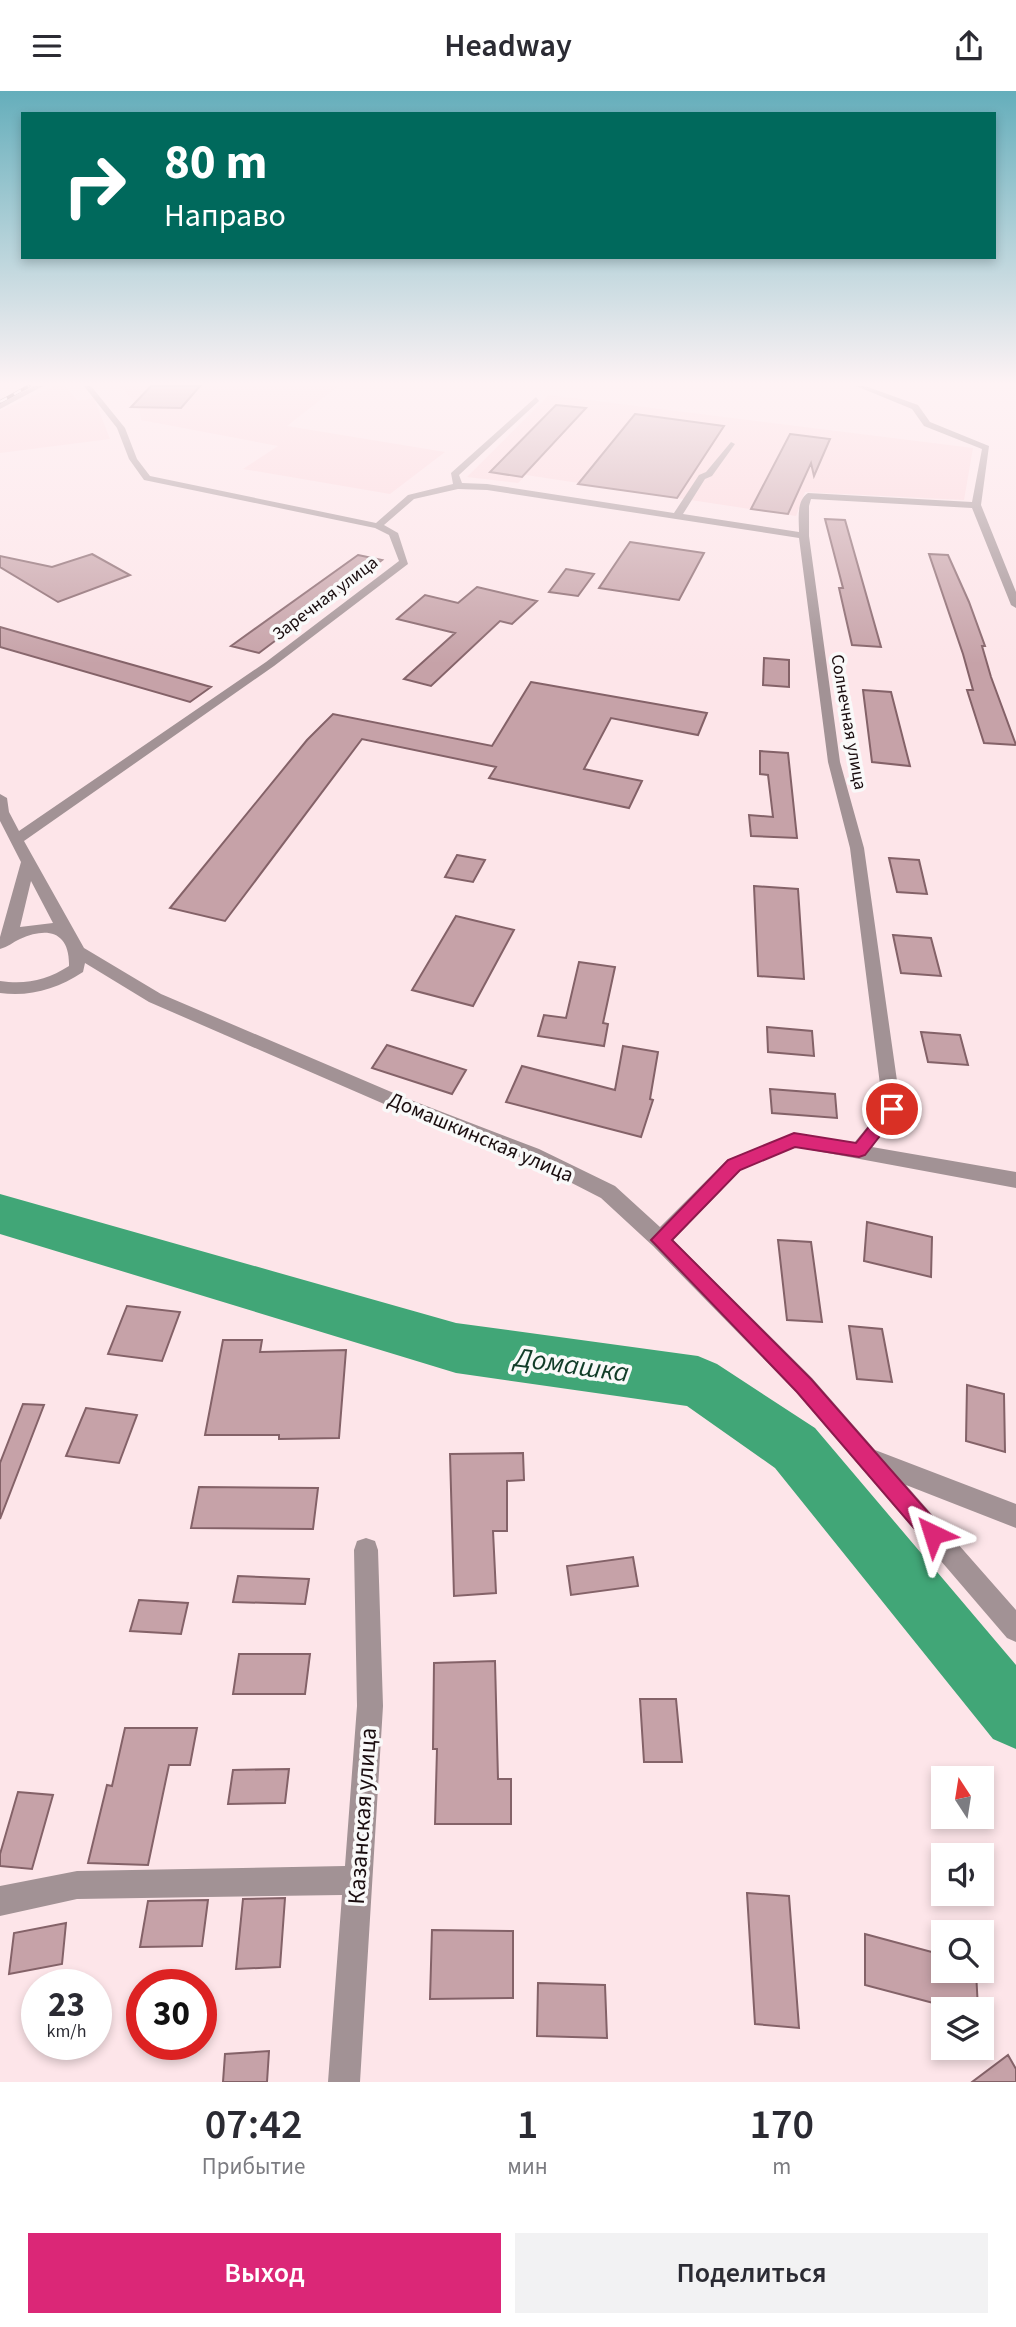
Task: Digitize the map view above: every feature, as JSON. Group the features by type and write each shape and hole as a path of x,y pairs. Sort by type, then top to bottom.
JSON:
{"street":[{"name":"Заречная улица","path":"16,840 271,664 404,562 393,533 378,526 149,479"},
{"path":"378,526 429,479"},
{"path":"455,479 458,486"},
{"path":"677,516 701,479"},
{"path":"980,479 976,505 1016,605"},
{"path":"411,497 458,486 487,487 804,536"},
{"name":"Солнечная улица","path":"859,1150 892,1109 857,848 834,762 804,536 804,506 808,496 976,505"},
{"path":"0,798 2,812 16,840 64,930 73,937 79,952 76,968 61,980 28,989 0,987"},
{"path":"5,940 28,862"},
{"path":"5,940 34,929 64,930"},
{"name":"Домашкинская улица","path":"79,952 155,998 397,1102 532,1154 608,1192 660,1240 804,1385 1016,1629"},
{"path":"660,1240 734,1165 794,1140 1016,1180"},
{"path":"867,1458 1016,1516"},
{"name":"Казанская улица","path":"344,2082 370,1706 366,1550"},
{"path":"0,1901 77,1885 358,1880"}],"shaded area":[{"path":"301,479 410,479 390,494"},
{"path":"483,479 522,479 518,483"},
{"path":"552,479 968,479 964,500 805,492 796,516"}],"building":[{"path":"582,479 689,479 677,498 578,484"},
{"path":"767,479 804,479 788,514 751,509"},
{"path":"825,519 845,520 881,647 852,645 839,588 843,588"},
{"path":"630,542 704,553 679,600 599,588"},
{"path":"92,554 130,575 58,602 0,567 0,556 52,567"},
{"path":"929,554 948,555 985,646 982,646 991,677 1016,745 984,743 967,690 973,690 963,654"},
{"path":"358,555 382,560 259,653 231,646"},
{"path":"566,569 594,574 578,596 549,592"},
{"path":"477,587 537,601 512,624 500,621 431,686 404,679 455,633 397,619 425,595 458,603"},
{"path":"0,627 211,687 190,702 0,647"},
{"path":"764,658 789,660 789,687 763,685"},
{"path":"531,682 707,713 698,735 611,718 584,769 642,781 629,808 489,778 496,767 362,739 225,921 170,908 307,740 333,714 492,746"},
{"path":"863,690 891,692 910,766 872,762"},
{"path":"760,751 788,753 797,838 751,836 749,815 773,817 768,775 760,774"},
{"path":"457,855 485,860 473,882 445,877"},
{"path":"889,858 919,860 927,894 897,892"},
{"path":"754,886 798,889 804,979 758,976"},
{"path":"456,916 514,930 473,1006 412,990"},
{"path":"893,935 931,938 941,976 901,973"},
{"path":"579,962 615,967 603,1023 608,1024 604,1046 538,1036 544,1015 566,1018"},
{"path":"767,1027 812,1031 814,1056 768,1052"},
{"path":"921,1032 960,1035 968,1065 928,1062"},
{"path":"387,1045 466,1070 452,1094 372,1068"},
{"path":"623,1046 658,1052 650,1099 653,1100 641,1137 506,1102 522,1066 615,1090"},
{"path":"770,1089 835,1094 837,1118 772,1113"},
{"path":"867,1222 932,1237 931,1277 864,1261"},
{"path":"778,1240 811,1242 822,1322 787,1320"},
{"path":"127,1306 180,1312 162,1361 108,1354"},
{"path":"849,1326 882,1329 892,1382 857,1379"},
{"path":"223,1340 262,1340 260,1352 346,1350 339,1438 279,1439 279,1435 205,1435"},
{"path":"967,1385 1004,1394 1005,1452 966,1441"},
{"path":"23,1404 44,1405 0,1519 0,1463"},
{"path":"86,1408 137,1415 119,1463 66,1456"},
{"path":"523,1453 524,1480 507,1481 507,1531 493,1531 496,1593 454,1596 450,1454"},
{"path":"199,1487 318,1488 313,1529 191,1528"},
{"path":"633,1557 638,1586 571,1595 567,1566"},
{"path":"238,1576 309,1579 305,1604 233,1602"},
{"path":"139,1600 188,1603 181,1634 130,1631"},
{"path":"239,1654 310,1654 305,1694 233,1694"},
{"path":"495,1661 498,1779 511,1779 511,1824 435,1824 437,1749 433,1749 434,1663"},
{"path":"640,1699 676,1699 682,1762 644,1762"},
{"path":"125,1728 197,1728 190,1765 169,1765 148,1865 88,1863 107,1785 112,1786"},
{"path":"289,1769 285,1803 228,1804 233,1770"},
{"path":"18,1792 53,1795 32,1869 0,1866 0,1854"},
{"path":"747,1893 789,1896 799,2028 755,2024"},
{"path":"285,1898 280,1967 236,1969 243,1899"},
{"path":"208,1900 202,1946 140,1947 148,1901"},
{"path":"66,1923 62,1964 21,1969 21,1972 9,1974 14,1933"},
{"path":"432,1930 513,1931 513,1998 430,1999"},
{"path":"865,1934 931,1952 931,1983 977,1983 977,1997 931,1997 931,2002 865,1985"},
{"path":"538,1983 605,1985 607,2038 537,2036"},
{"path":"269,2051 267,2082 223,2082 225,2054"},
{"path":"1008,2055 1016,2069 1016,2082 972,2082"}],"waterway":[{"name":"Домашка","path":"0,1214 456,1348 698,1382 795,1448 1016,1716"}],"route":[{"path":"892,1109 859,1150 794,1140 734,1165 660,1240 804,1385 933,1534"}]}
